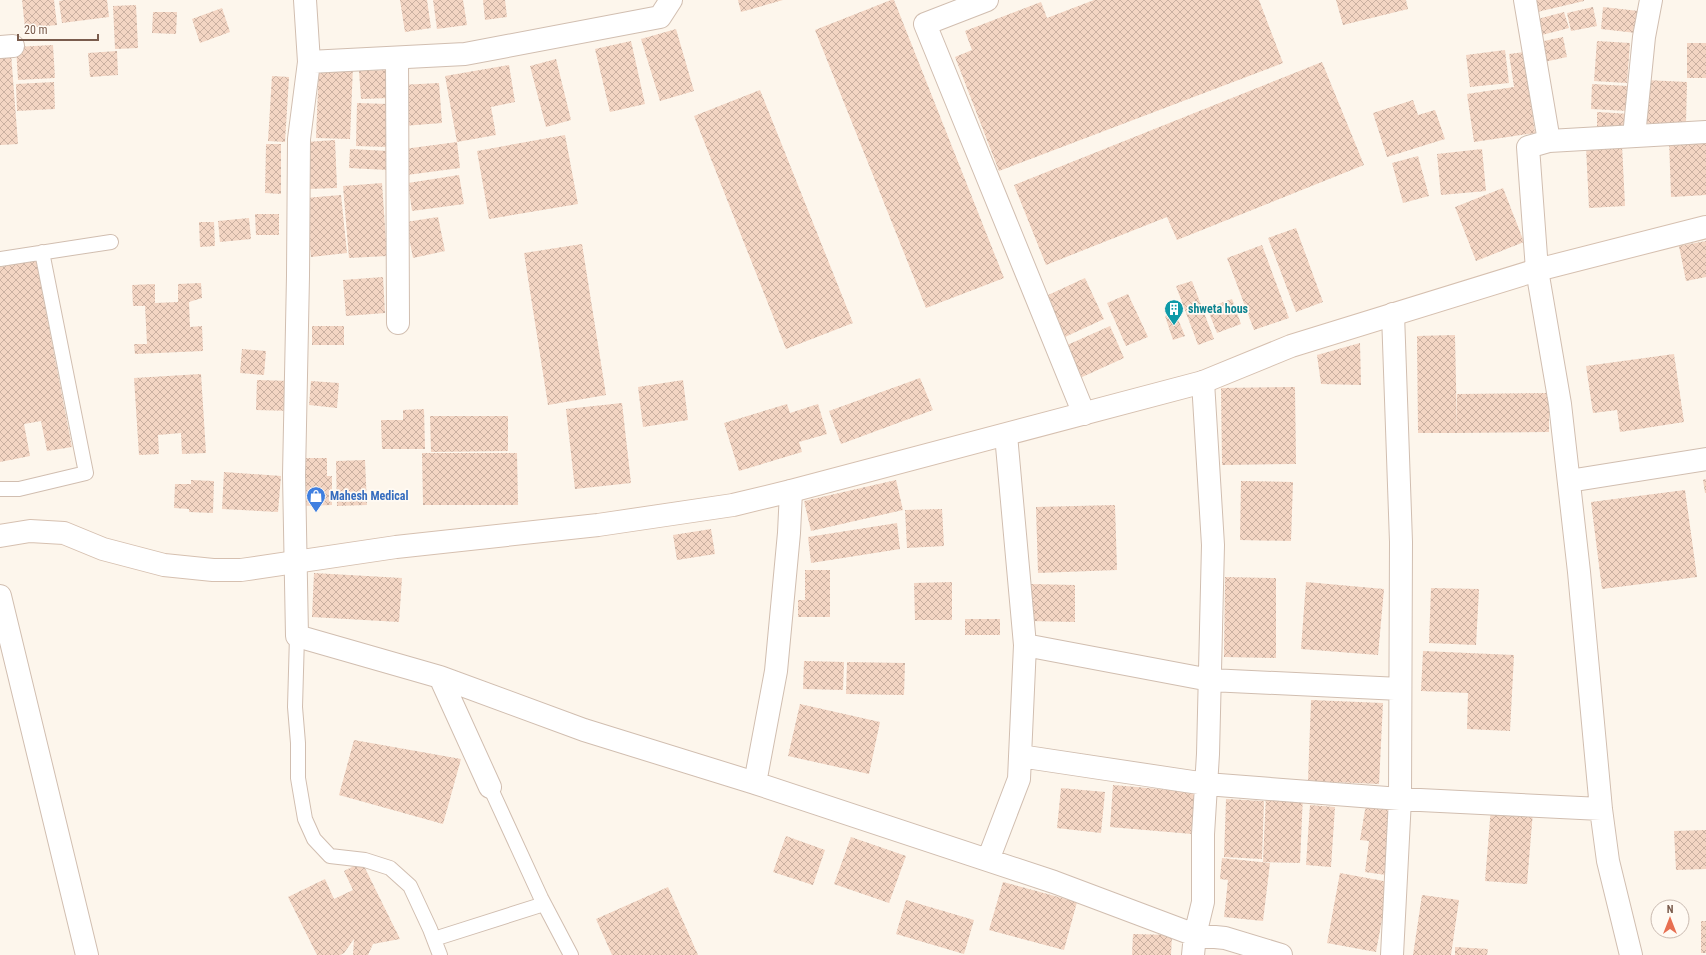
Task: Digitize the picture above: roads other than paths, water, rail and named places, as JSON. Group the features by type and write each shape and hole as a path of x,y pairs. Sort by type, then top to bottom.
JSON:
{"street":[{"path":"305,0 309,62 299,138 294,475 297,636 440,677 584,730 755,783 1054,882 1194,945 1225,938 1280,955"},
{"path":"309,62 465,54 633,24 660,17 671,0"},
{"path":"987,0 925,24 1084,414"},
{"path":"1525,0 1549,141"},
{"path":"1634,136 1644,37 1651,0"},
{"path":"397,58 398,323"},
{"path":"1631,955 1608,861 1601,809 1560,404 1537,270 1528,147 1549,141 1706,132"},
{"path":"0,536 30,531 64,532 103,549 164,564 213,570 241,570 396,547 606,524 733,505 1006,435 1203,382 1291,346 1393,314 1537,270 1706,227"},
{"path":"1392,955 1400,800 1401,542 1393,314"},
{"path":"1194,945 1203,902 1203,834 1210,680 1213,545 1203,382"},
{"path":"988,860 1019,779 1026,645 1006,435"},
{"path":"1568,481 1706,459"},
{"path":"755,783 776,671 789,533 791,491"},
{"path":"0,596 87,955"},
{"path":"1026,645 1210,680 1400,689"},
{"path":"440,677 490,788"},
{"path":"1020,756 1206,784 1400,800 1601,809"}],"lane":[{"path":"0,259 111,242"},
{"path":"0,489 19,489 86,473 42,252"},
{"path":"297,636 295,707 298,743 298,778 305,819 314,840 330,856 365,860 390,868 410,886 440,955"},
{"path":"490,788 544,904 571,955"},
{"path":"434,939 544,904"}],"place":[{"name":"shweta hous","path":"1174,326"},
{"name":"Mahesh Medical","path":"316,513"}]}
